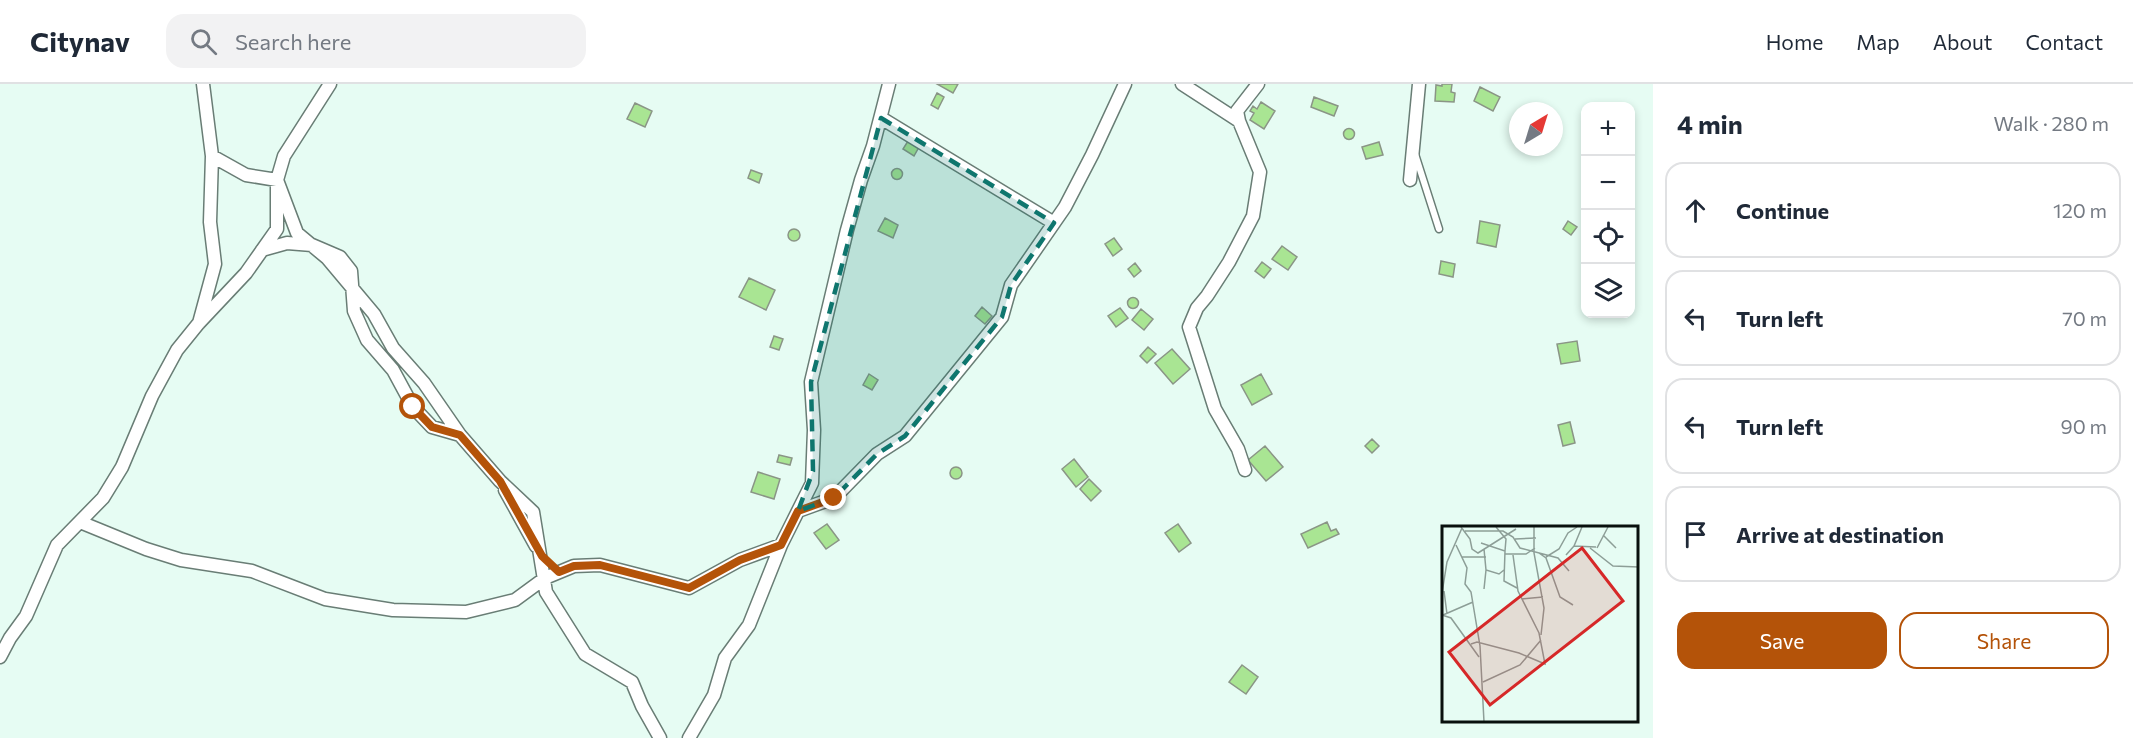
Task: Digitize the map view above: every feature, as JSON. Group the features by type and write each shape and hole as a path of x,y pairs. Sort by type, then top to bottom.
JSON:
{"street":[{"path":"198,324 215,264 210,222 212,156 203,84"},
{"path":"0,657 26,616 57,545 103,498 122,466 152,396 177,350 246,273 277,229 277,180 284,156 330,84"},
{"path":"688,738 714,695 725,658 749,625 781,545 812,483 814,430 811,382 848,230 889,84"},
{"path":"798,511 834,498 877,454 905,436 1002,317 1011,285 1065,207 1125,84"},
{"path":"1182,84 1239,121"},
{"path":"1245,470 1238,449 1215,409 1189,327 1197,308 1229,262 1253,216 1260,172 1237,111 1258,84"},
{"path":"1410,180 1419,84"},
{"path":"880,118 1054,223"},
{"path":"212,156 246,174 277,180"},
{"path":"277,180 297,232 327,258 374,314 393,348 424,383 460,435 500,481 533,512 542,556 546,592 585,654 632,682 660,738"},
{"path":"262,250 287,243 312,245"},
{"path":"351,287 354,311 367,340 393,370 413,407 432,427 460,435"},
{"path":"80,522 146,549 181,560 252,571 325,599 393,610 466,612 515,600 545,578 574,566 600,565 689,588 740,560 781,545"},
{"path":"542,556 559,572"}],"lane":[{"path":"1414,151 1439,229"}],"highlighted area":[{"path":"881,118 1054,223 1011,285 1002,317 905,436 877,454 834,498 798,511 813,471 811,382"}],"building":[{"path":"937,84 958,84 953,93"},
{"path":"1442,84 1452,84 1451,92 1455,93 1454,102 1435,101 1436,85 1442,86"},
{"path":"1480,87 1500,97 1493,111 1474,101"},
{"path":"937,93 944,97 938,109 931,105"},
{"path":"1314,97 1338,106 1334,116 1311,107"},
{"path":"1261,102 1275,111 1264,129 1250,120 1254,113 1250,111 1253,106 1257,109"},
{"path":"635,103 652,111 645,127 627,119"},
{"path":"1349,129 1353,130 1353,138 1349,139 1345,138 1344,134 1345,130"},
{"path":"908,141 919,147 914,156 903,149"},
{"path":"1379,142 1383,155 1366,159 1362,147"},
{"path":"897,169 901,170 901,178 897,179 893,178 892,174 893,170"},
{"path":"751,170 762,174 759,183 748,178"},
{"path":"885,218 898,225 893,238 878,231"},
{"path":"1480,221 1500,225 1496,247 1477,243"},
{"path":"1568,221 1577,227 1571,235 1563,229"},
{"path":"796,229 800,235 796,241 792,241 788,233"},
{"path":"1114,238 1122,249 1113,256 1105,244"},
{"path":"1282,246 1297,257 1288,270 1272,259"},
{"path":"1441,261 1455,264 1453,277 1439,274"},
{"path":"1262,262 1271,269 1264,278 1255,271"},
{"path":"1135,263 1141,271 1134,277 1128,269"},
{"path":"749,278 775,290 766,310 739,297"},
{"path":"1133,297 1139,303 1133,309 1127,303"},
{"path":"982,307 992,316 985,324 975,316"},
{"path":"1120,308 1128,318 1116,327 1108,316"},
{"path":"1141,309 1153,319 1144,330 1132,320"},
{"path":"774,336 783,339 779,350 770,347"},
{"path":"1577,341 1580,361 1561,364 1557,344"},
{"path":"1148,347 1156,354 1147,363 1140,356"},
{"path":"1172,349 1190,369 1173,384 1155,363"},
{"path":"869,374 878,380 872,390 863,385"},
{"path":"1261,374 1272,394 1252,405 1241,385"},
{"path":"1570,422 1575,443 1563,446 1558,425"},
{"path":"1372,439 1379,446 1372,453 1365,446"},
{"path":"1265,446 1283,467 1266,481 1248,460"},
{"path":"779,455 792,458 790,465 777,462"},
{"path":"1074,459 1088,477 1076,487 1062,469"},
{"path":"958,467 962,473 958,479 954,479 950,471"},
{"path":"758,472 780,479 774,499 751,492"},
{"path":"1089,479 1101,491 1091,501 1080,489"},
{"path":"1327,522 1331,531 1336,529 1339,534 1308,548 1301,534"},
{"path":"827,524 839,540 826,549 814,533"},
{"path":"1178,524 1191,543 1179,552 1165,533"},
{"path":"1242,665 1258,677 1246,694 1229,682"}],"route":[{"path":"413,407 432,427 460,435 500,481 542,556 559,572 574,566 600,565 646,579 689,588 740,560 781,545 798,511 834,498"}]}
